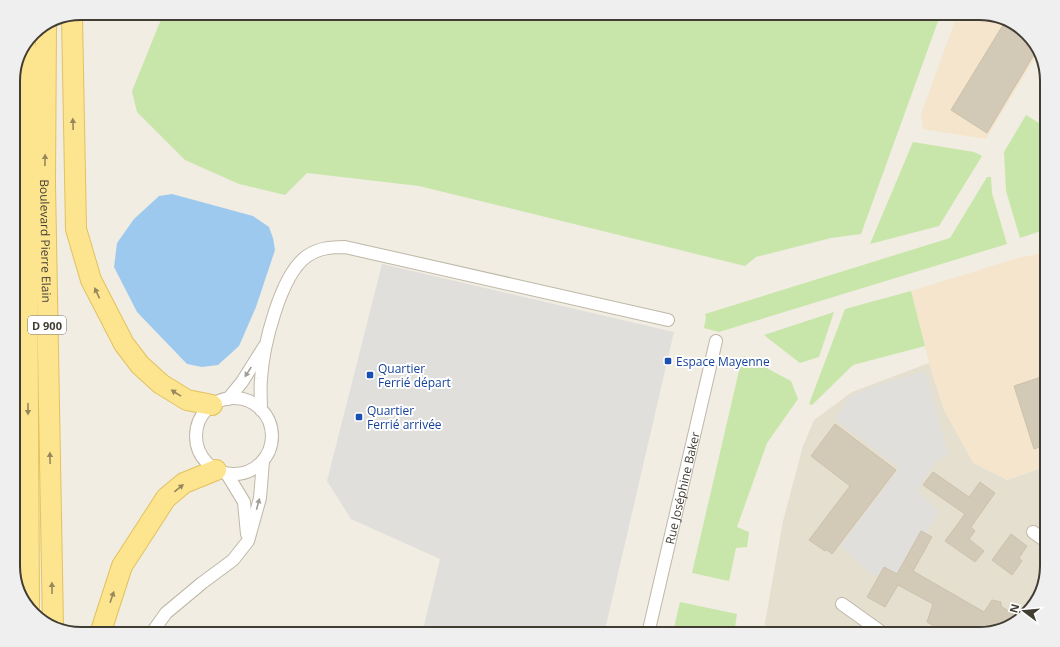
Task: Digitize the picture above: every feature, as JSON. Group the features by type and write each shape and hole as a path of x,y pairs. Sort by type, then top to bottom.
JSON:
{"main road":[{"path":"72,21 76,229 91,280 124,344 140,365 161,384 187,400 220,402"},
{"name":"Boulevard Pierre Elain","path":"46,31 45,184 53,620"},
{"name":"Boulevard Pierre Elain","path":"26,54 29,598"},
{"path":"102,627 122,566 166,498 184,483 222,472"},
{"path":"21,578 29,530"}],"street":[{"path":"261,410 261,379 266,344 284,289 295,268 308,256 324,248 345,247 668,320"},
{"name":"Rue Joséphine Baker","path":"650,627 716,341"},
{"path":"248,541 244,502 222,472 207,463 200,454 196,433 202,418 242,382 266,344"},
{"path":"220,402 240,399 252,402 261,410 270,424 272,440 269,451 263,461 247,472 222,472"},
{"path":"156,627 166,613 233,560 248,541 260,498 263,461"},
{"path":"1033,532 1040,537"},
{"path":"842,604 874,627"}],"shaded area":[{"path":"955,20 995,22 1010,28 1030,47 1035,57 986,139 923,129 921,114"},
{"path":"1040,253 1040,468 1007,480 973,463 944,410 929,363 911,291 1018,258"},
{"path":"382,264 674,332 606,627 424,627 440,559 351,519 327,481"},
{"path":"929,363 944,410 1007,480 1040,468 1040,566 1038,582 1032,597 1022,609 1010,619 995,625 979,627 764,627 783,521 803,446 814,420 852,392"},
{"path":"925,371 948,453 934,463 917,491 939,511 926,534 897,574 884,567 878,577 867,571 840,546 899,468 835,419 848,398 873,386"}],"green space":[{"path":"161,20 938,20 861,234 831,238 756,257 745,266 419,186 307,173 285,195 239,184 185,160 137,112 132,91"},
{"path":"1026,115 1040,124 1040,231 1020,238 1006,191 1004,152"},
{"path":"913,142 974,152 982,156 939,226 870,244"},
{"path":"987,177 991,177 992,193 1007,244 719,332 704,328 706,317 705,314 950,238"},
{"path":"911,291 925,346 853,365 812,405 809,404 845,309"},
{"path":"834,312 819,357 800,363 764,335"},
{"path":"744,356 791,381 798,399 767,443 737,527 749,532 747,547 736,548 729,581 692,573 742,358"},
{"path":"680,602 737,614 735,627 674,627"}],"water":[{"path":"172,194 253,216 269,227 273,238 275,250 256,307 239,346 218,365 202,367 187,364 137,312 114,267 117,243 134,219 159,196"}],"building":[{"path":"1003,25 1010,28 1022,38 1034,54 987,133 951,110"},
{"path":"1040,377 1040,447 1034,449 1014,386"},
{"path":"835,424 896,470 832,554 809,540 850,486 811,456"},
{"path":"933,472 969,497 980,482 995,493 971,527 975,531 969,539 984,551 975,562 945,541 965,514 923,485"},
{"path":"921,531 932,537 913,571 984,612 992,600 1001,602 1001,606 1015,615 1010,619 995,625 979,627 936,627 927,622 933,604 898,585 885,607 867,597 884,567 897,574"},
{"path":"1011,534 1027,546 1019,558 1022,561 1012,575 992,560"}],"place":[{"name":"Espace Mayenne","path":"668,361"},
{"name":"Quartier Ferrié départ","path":"370,375"},
{"name":"Quartier Ferrié arrivée","path":"359,417"}]}
